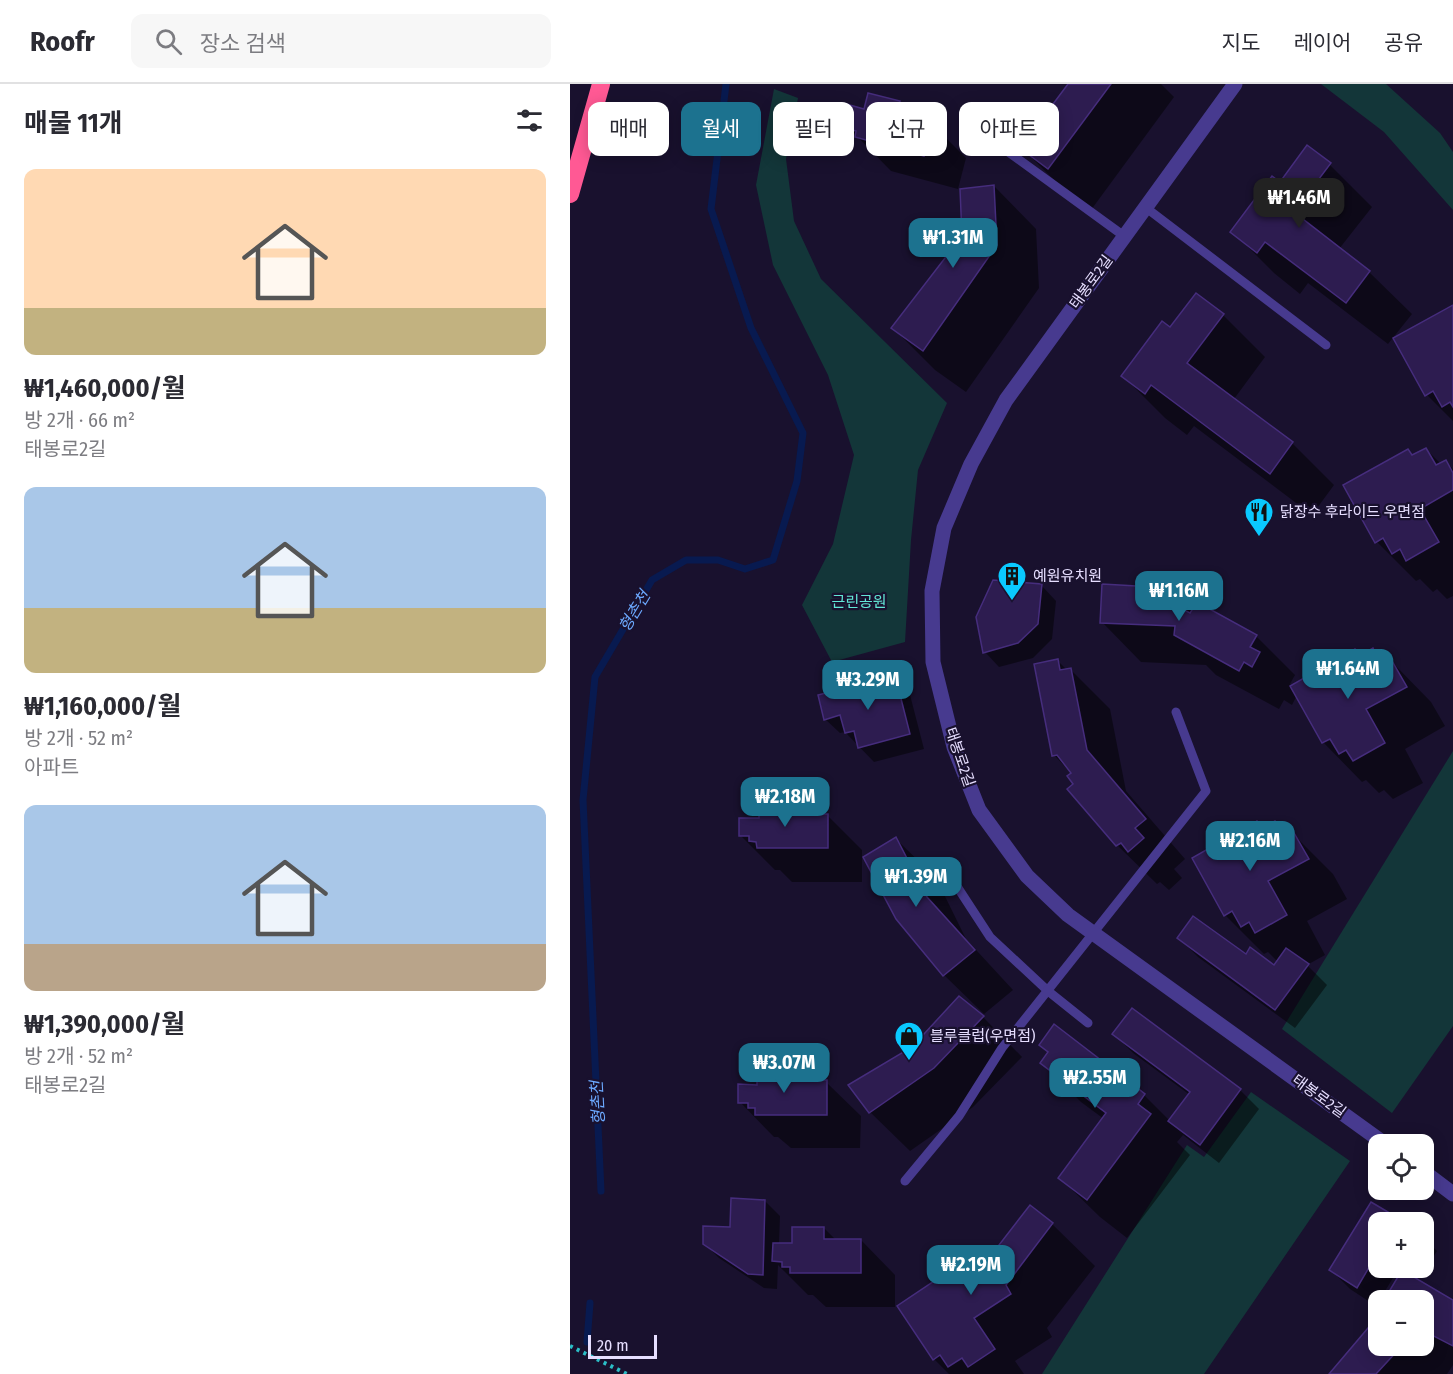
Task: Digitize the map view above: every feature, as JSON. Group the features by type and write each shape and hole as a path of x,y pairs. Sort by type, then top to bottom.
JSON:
{"highway":[{"path":"570,194 601,84"}],"street":[{"name":"태봉로2길","path":"1235,84 1006,400 971,464 944,528 932,591 933,662 954,747 979,810 1027,876 1068,915 1371,1134"},
{"path":"1434,1180 1453,1194"}],"lane":[{"path":"1014,156 1124,236"},
{"path":"1145,207 1326,345"},
{"path":"904,1181 959,1116 1002,1048 1206,791 1176,712"},
{"path":"945,868 990,937 1048,991 1088,1023"}],"path":[{"path":"570,1346 627,1374"}],"green space":[{"path":"1321,84 1386,84 1440,133 1453,152 1453,210 1384,132"},
{"name":"근린공원","path":"774,89 798,98 797,102 773,102 773,156 787,156 794,221 821,279 947,403 918,470 905,642 832,662 802,605 833,544 854,455 828,375 773,265 756,185"},
{"path":"1453,751 1453,1026 1392,1113 1282,1029"},
{"path":"1251,1092 1350,1161 1204,1374 1042,1374 1187,1145 1204,1157"}],"building":[{"path":"1068,84 1111,84 1059,154 1059,102 1054,102"},
{"path":"868,93 900,101 866,102 866,140 855,137 856,131 854,130 854,106 864,109"},
{"path":"1307,145 1331,163 1294,212 1370,271 1346,303 1265,242 1257,253 1230,232 1272,176 1280,182"},
{"path":"1031,156 1058,156 1048,169"},
{"path":"994,185 997,245 923,351 891,328 962,236 960,189"},
{"path":"1196,293 1224,314 1187,363 1293,442 1270,474 1151,385 1145,394 1121,376 1162,321 1170,327"},
{"path":"1453,305 1453,407 1450,402 1442,407 1433,391 1425,396 1393,338"},
{"path":"1426,448 1436,465 1446,460 1453,473 1453,490 1420,509 1439,542 1406,561 1400,549 1392,554 1383,538 1375,543 1343,485 1408,449 1412,455"},
{"name":"예원유치원","path":"993,580 1042,584 1038,624 1018,643 983,653 976,617"},
{"path":"1102,584 1171,588 1171,603 1190,613 1197,602 1257,635 1250,647 1260,652 1252,667 1244,662 1239,671 1174,635 1175,626 1100,623"},
{"path":"1373,648 1382,666 1392,661 1407,687 1366,709 1385,743 1353,761 1346,750 1339,754 1330,739 1322,743 1290,686 1355,649 1359,656"},
{"path":"1058,659 1060,670 1071,668 1087,750 1146,819 1135,828 1144,838 1128,852 1121,843 1116,846 1067,789 1073,784 1067,776 1071,773 1057,755 1052,756 1034,664"},
{"path":"895,675 910,734 858,748 854,731 845,733 840,715 824,720 818,695"},
{"path":"759,801 791,801 791,814 828,814 828,848 757,848 756,842 749,841 749,836 739,836 739,818 759,818"},
{"path":"1257,821 1261,828 1275,821 1285,838 1294,833 1309,859 1268,881 1287,915 1255,933 1249,922 1241,927 1232,911 1224,916 1192,858"},
{"path":"896,837 927,897 975,950 943,976 896,919 863,857"},
{"path":"1193,916 1246,954 1250,947 1274,965 1286,948 1309,964 1275,1010 1177,938"},
{"path":"959,996 984,1016 934,1068 869,1113 848,1085 912,1047"},
{"path":"1132,1008 1241,1089 1200,1145 1168,1121 1190,1092 1112,1034"},
{"path":"1054,1024 1145,1094 1138,1104 1151,1114 1087,1200 1058,1178 1106,1113 1040,1063 1048,1052 1039,1045"},
{"path":"757,1068 789,1068 790,1080 827,1080 827,1115 755,1115 755,1108 748,1108 748,1103 738,1103 738,1084 757,1085"},
{"path":"731,1198 765,1200 763,1275 748,1274 703,1244 703,1226 730,1227"},
{"path":"1371,1202 1388,1212 1368,1212 1368,1269 1357,1288 1329,1270"},
{"path":"1030,1205 1053,1223 1006,1285 1011,1294 974,1318 995,1349 968,1367 962,1358 948,1367 940,1355 933,1360 897,1306 958,1265 963,1269 971,1259 982,1267"},
{"path":"792,1227 824,1227 824,1239 861,1239 861,1273 790,1273 790,1267 782,1267 782,1262 772,1261 773,1243 792,1243"},
{"path":"1397,1278 1416,1278 1453,1300 1453,1346 1434,1336 1434,1290 1390,1290"},
{"path":"1368,1328 1368,1356 1393,1356 1376,1374 1329,1374"}],"waterway":[{"name":"형촌천","path":"601,1191 583,800 595,677 652,580 686,560 718,560 745,569 773,560 797,481 803,433 751,328 711,209 726,84"},
{"name":"형촌천","path":"587,1342 590,1303"}],"place":[{"name":"닭장수 후라이드 우면점","path":"1259,538"},
{"name":"예원유치원","path":"1012,602"},
{"name":"블루클럽(우면점)","path":"909,1062"}]}
